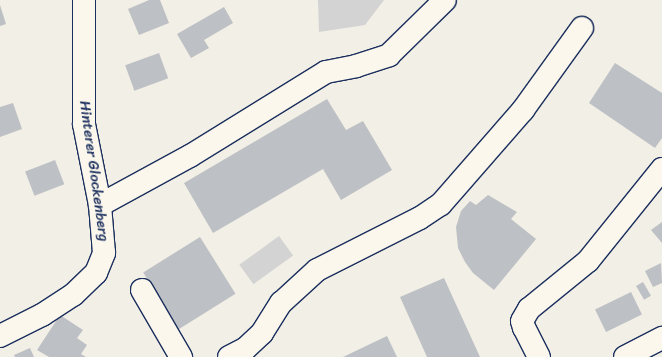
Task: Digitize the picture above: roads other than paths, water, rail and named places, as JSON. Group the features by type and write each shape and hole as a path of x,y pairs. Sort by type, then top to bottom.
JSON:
{"street":[{"name":"Hinterer Glockenberg","path":"0,336 42,315 73,295 96,273 104,253 100,205 84,124 84,0"},
{"path":"100,205 190,156 326,72 356,66 388,55 446,0"},
{"path":"229,357 245,349 262,334 280,303 317,270 420,218 441,204 523,110 582,28"},
{"path":"539,357 522,321 529,309 588,261 662,169"},
{"path":"142,290 181,357"},
{"path":"625,357 662,338"}]}
